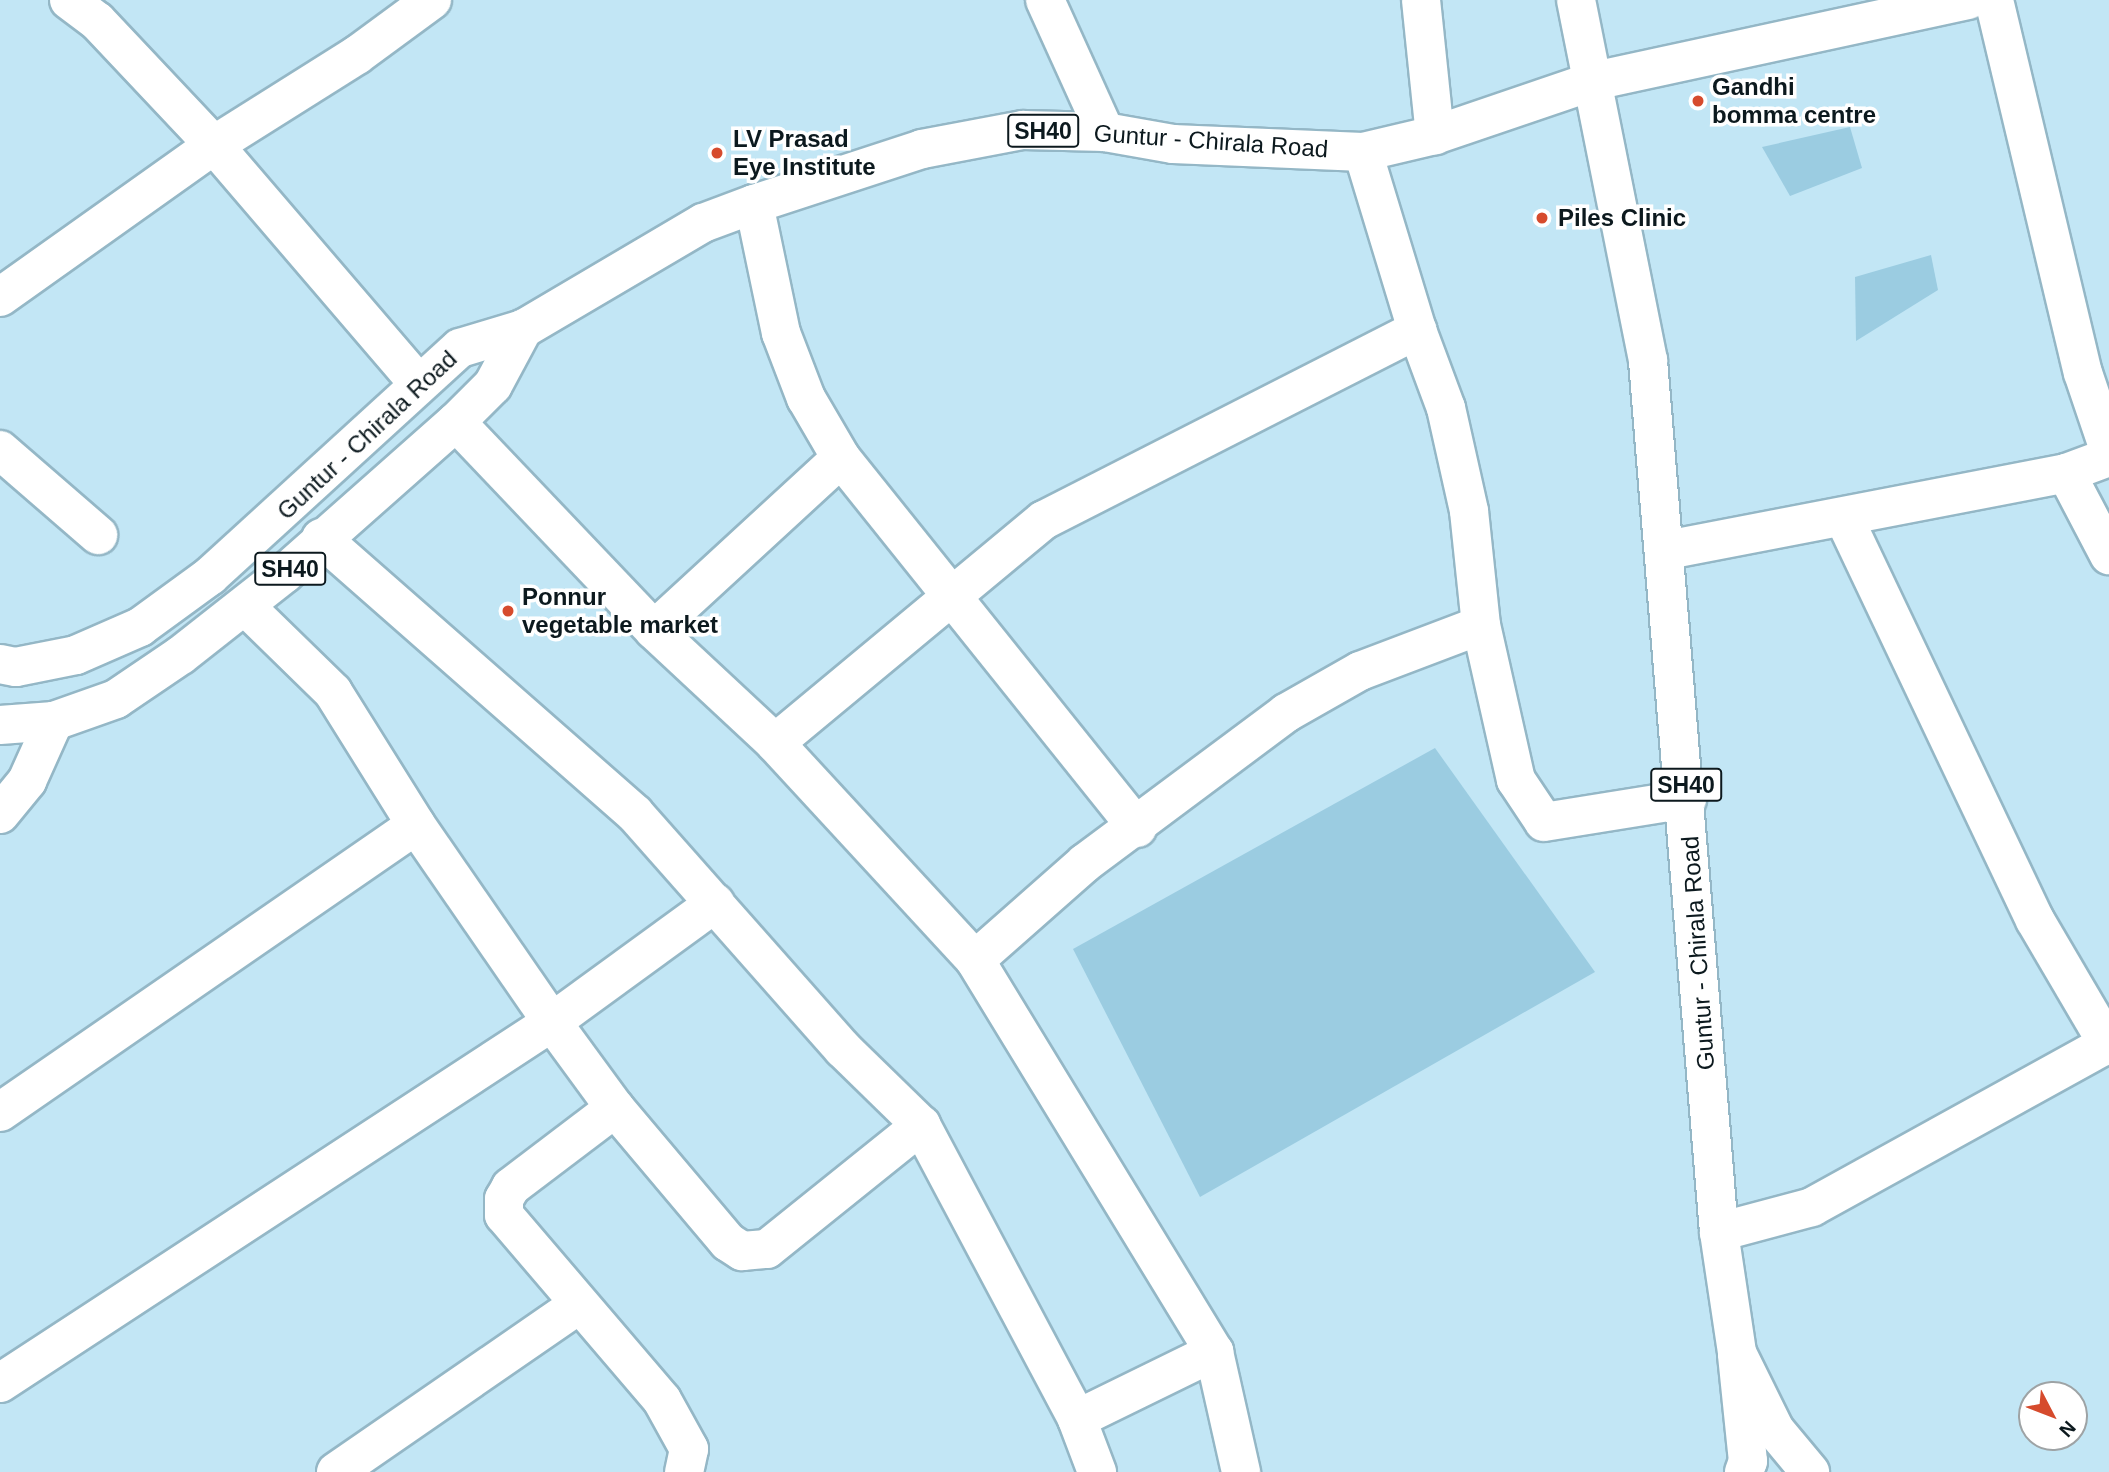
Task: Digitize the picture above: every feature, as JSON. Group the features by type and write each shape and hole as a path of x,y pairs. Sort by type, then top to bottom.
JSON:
{"street":[{"path":"69,0 97,21 214,145 418,383"},
{"path":"0,297 214,145 357,55 432,0"},
{"path":"1045,0 1105,132"},
{"path":"1421,0 1435,135"},
{"name":"Guntur - Chirala Road","path":"1576,0 1648,361 1667,551 1719,1232 1737,1353 1775,1430 1810,1472"},
{"path":"1594,81 1968,0"},
{"path":"1994,0 2083,373 2109,450"},
{"name":"Guntur - Chirala Road","path":"0,664 16,667 76,656 140,627 210,576 297,500 418,383 460,348 523,329 703,223 754,204 922,149 1023,130 1105,132 1173,144 1363,152 1435,135 1594,81"},
{"path":"1363,152 1417,330 1446,408 1460,472 1481,625 1516,780 1544,822 1687,799"},
{"path":"754,204 781,333 806,398 841,458 893,528 954,593 1138,828"},
{"name":"Guntur - Chirala Road","path":"0,725 54,722 116,699 245,606 456,422 493,385 523,329"},
{"path":"775,743 1044,520 1417,330"},
{"path":"456,422 654,630 775,743 975,960 1214,1352 1241,1472"},
{"path":"0,450 98,535"},
{"path":"1667,551 2066,473 2109,457"},
{"path":"654,630 841,458"},
{"path":"2066,473 2109,555"},
{"path":"1719,1232 1812,1207 2109,1044 2035,920 1844,518"},
{"path":"321,538 635,814 844,1049 921,1125 1077,1419 1097,1472"},
{"path":"245,606 333,692 416,825 552,1022 615,1108 728,1242 742,1251 757,1253 921,1125"},
{"path":"975,960 1085,863 1138,828 1286,713 1360,671 1481,625"},
{"path":"0,814 27,781 54,722"},
{"path":"0,1112 416,825"},
{"path":"0,1383 552,1022 715,903"},
{"path":"615,1108 511,1187 505,1199 504,1215 512,1228 662,1400 689,1449 684,1472"},
{"path":"336,1472 578,1305"},
{"path":"1077,1419 1214,1352"},
{"path":"1737,1353 1748,1461 1744,1472"}],"shaded area":[{"path":"1850,127 1862,168 1790,196 1762,147"},
{"path":"1931,255 1938,290 1856,341 1855,277"},
{"path":"1435,748 1595,972 1200,1197 1073,949"}],"place":[{"name":"Gandhi bomma centre","path":"1698,101"},
{"name":"LV Prasad Eye Institute","path":"717,153"},
{"name":"Piles Clinic","path":"1542,218"},
{"name":"Ponnur vegetable market","path":"508,611"}]}
